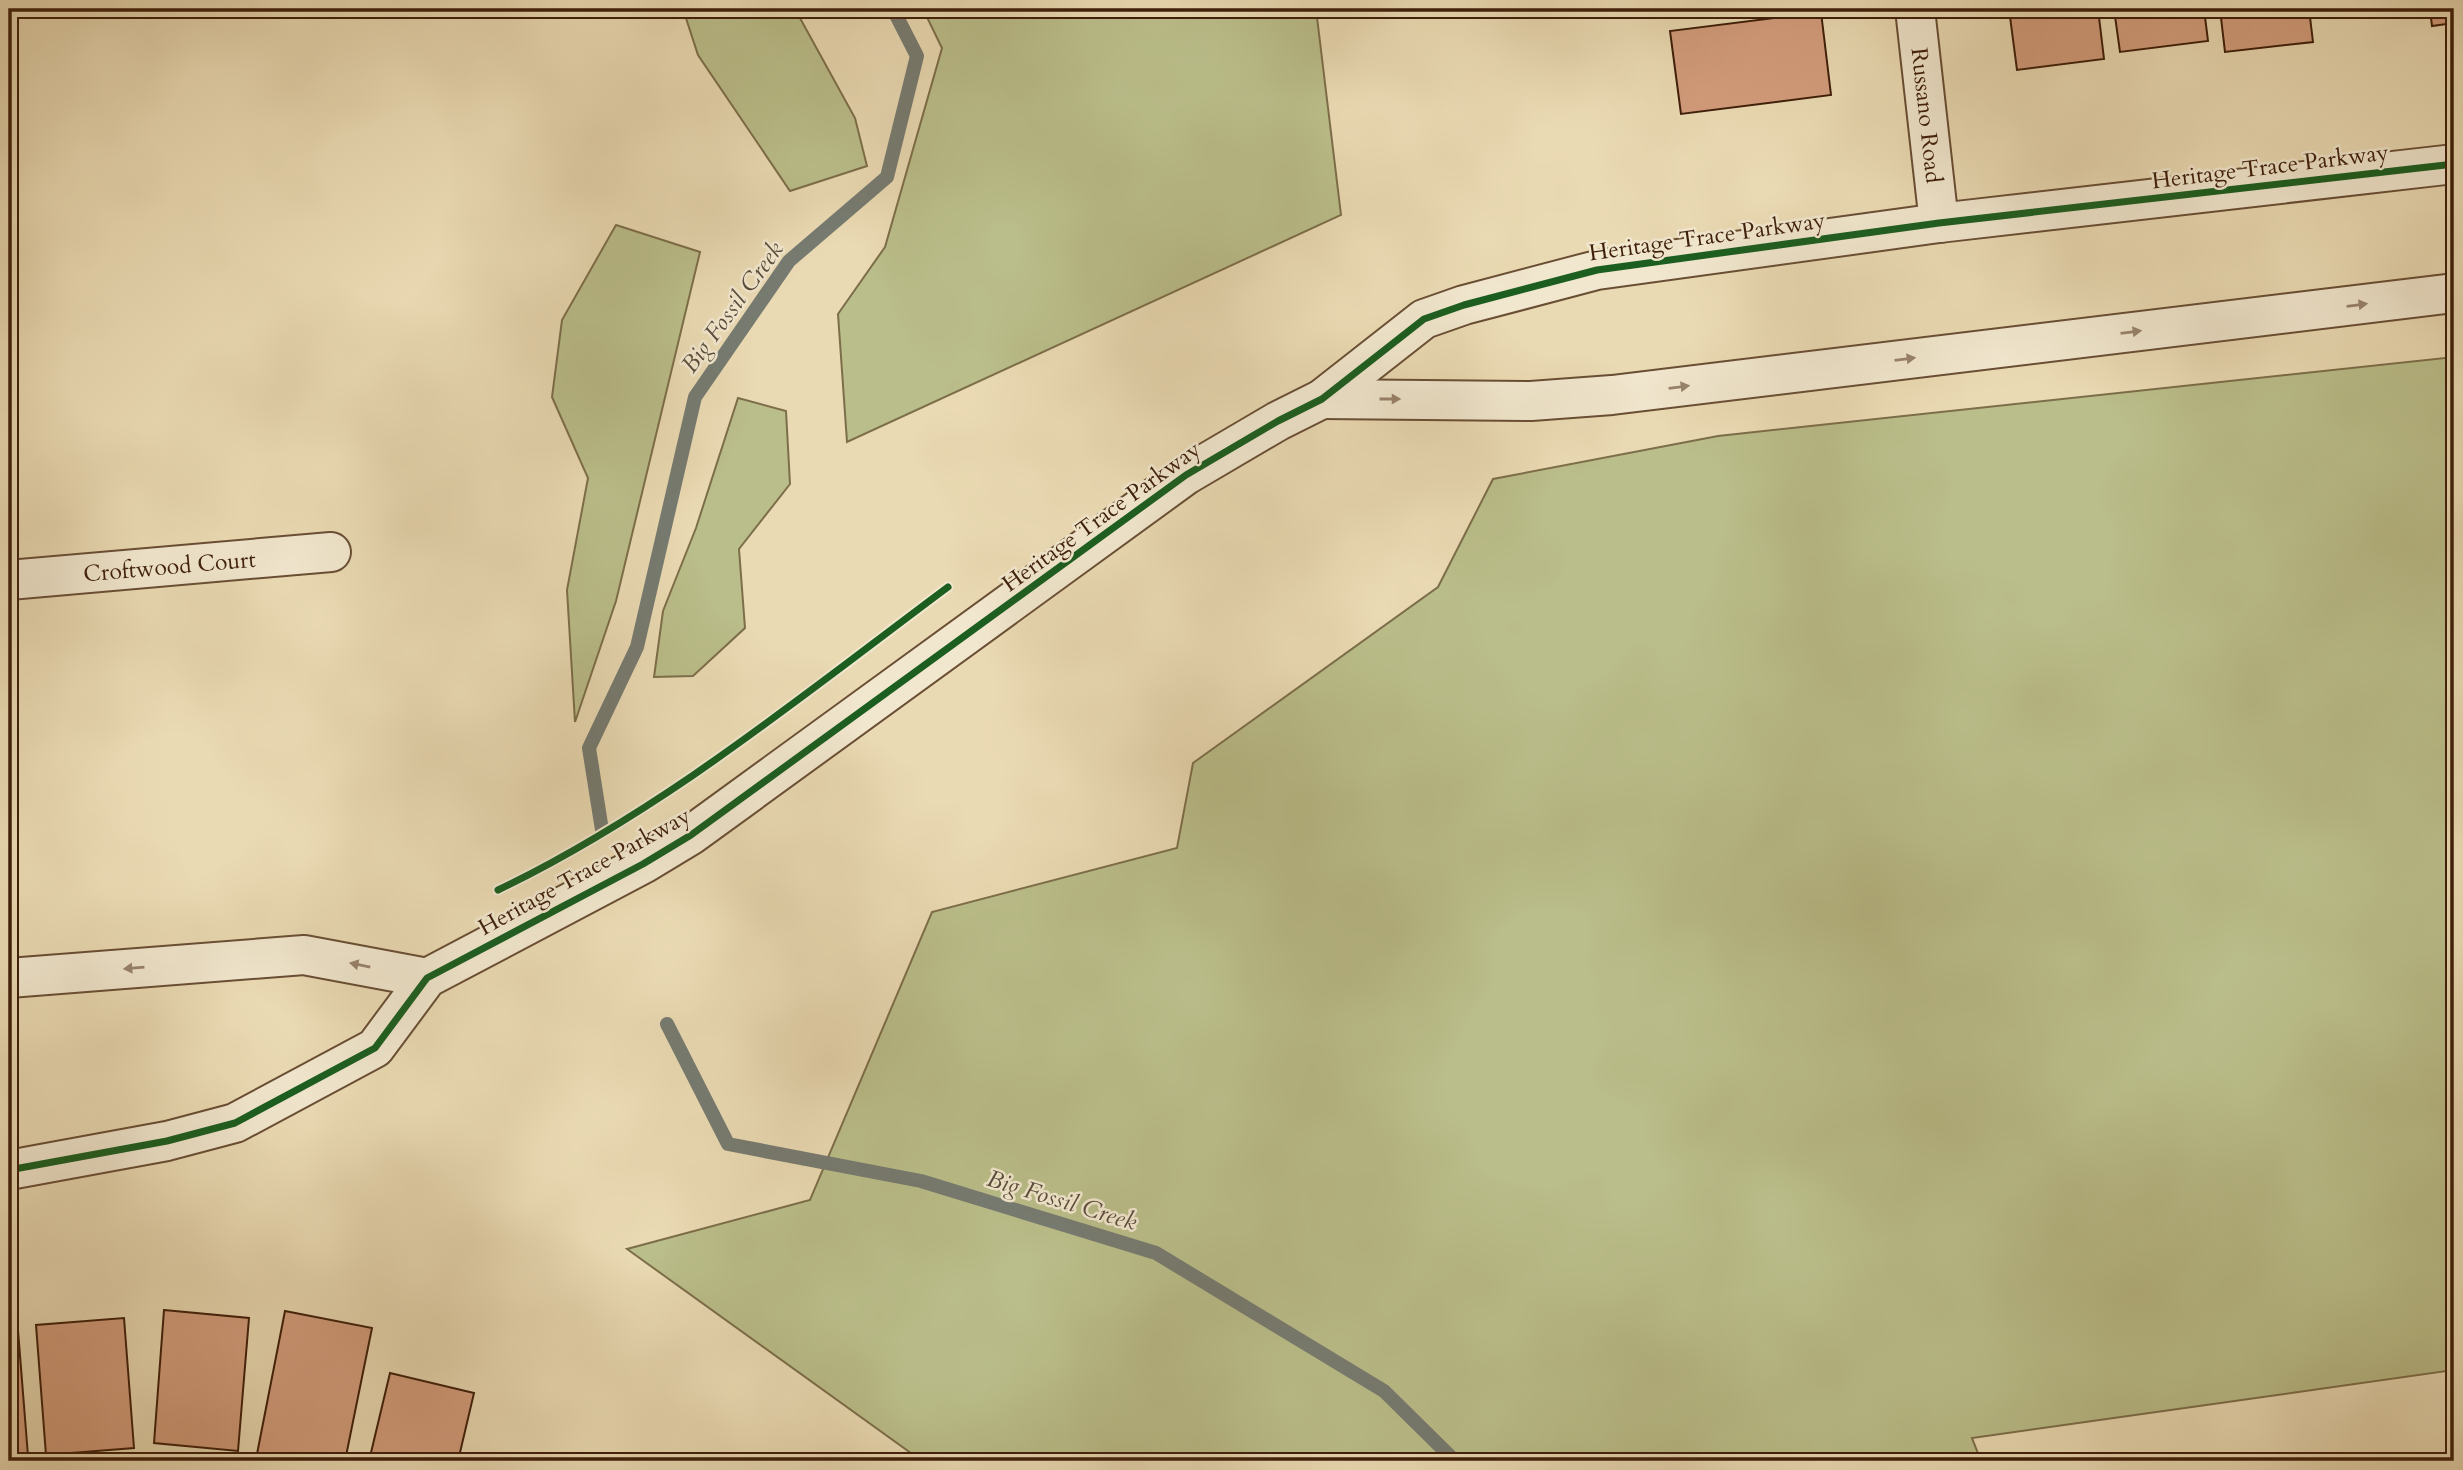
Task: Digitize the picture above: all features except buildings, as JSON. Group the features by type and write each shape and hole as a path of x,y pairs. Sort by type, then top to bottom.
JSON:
{"street":[{"name":"Russano Road","path":"1914,9 1939,223"},
{"name":"Heritage Trace Parkway","path":"9,1170 167,1141 235,1123 375,1048 427,978 643,864 691,835 1186,475 1278,421 1322,399 1424,319 1464,304 1597,270 1939,223 2454,164"},
{"name":"Heritage Trace Parkway","path":"1322,399 1531,401 1612,395 2454,293"},
{"name":"Croftwood Court","path":"9,580 331,552"},
{"path":"9,978 304,955 427,978"}],"green space":[{"path":"683,9 795,9 855,118 867,166 790,191 698,55"},
{"path":"923,9 1316,9 1341,215 847,442 838,314 885,247 942,48"},
{"path":"616,225 700,252 616,601 575,722 567,590 588,478 552,397 562,320"},
{"path":"2454,357 2454,1370 1972,1438 1981,1461 922,1461 627,1249 810,1200 932,912 1177,848 1193,763 1438,587 1493,479 1718,436"},
{"path":"738,398 786,411 790,484 739,549 745,628 693,676 654,677 663,611 696,528"}],"waterway":[{"name":"Big Fossil Creek","path":"602,830 589,748 637,647 695,397 789,261 887,177 917,56 893,9"},
{"name":"Big Fossil Creek","path":"667,1024 728,1144 921,1181 1156,1253 1384,1391 1455,1461"}],"cycle path":[{"path":"9,1170 167,1141 235,1123 375,1048 427,978 643,864 691,835 1186,475 1278,421 1322,399 1424,319 1464,305 1597,270 1939,223 2454,164"},
{"path":"498,890 617,825 674,788 785,710 948,587"}]}
